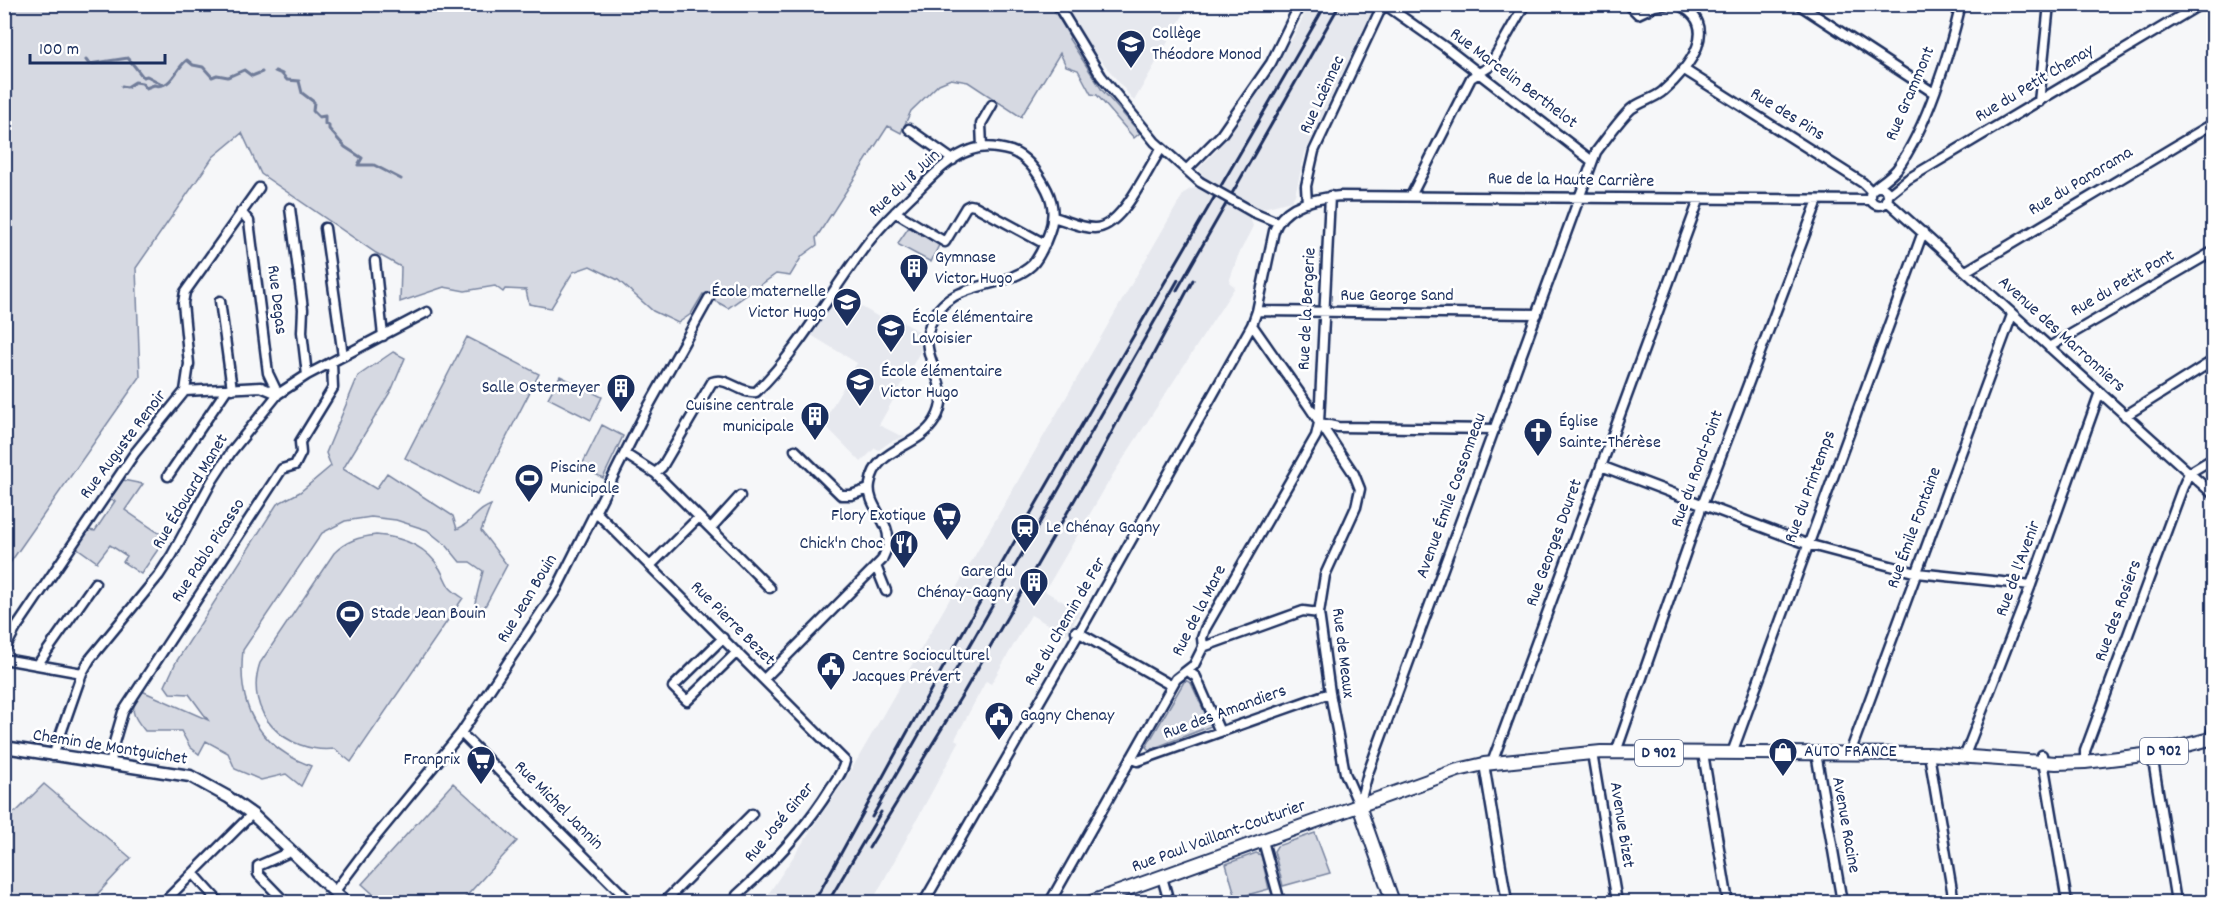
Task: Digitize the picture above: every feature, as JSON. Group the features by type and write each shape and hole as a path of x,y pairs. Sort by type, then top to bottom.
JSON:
{"main road":[{"name":"D 902","path":"1359,806 1458,770 1488,763 1592,753 1850,753 2085,759 2152,754 2212,739"},
{"name":"Rue Paul Vaillant-Couturier","path":"1091,903 1359,806"},
{"path":"1359,806 1393,903"}],"street":[{"path":"1057,4 1101,76 1161,149 1200,182 1253,212 1277,222 1252,325"},
{"path":"1187,169 1221,135 1271,63 1300,4"},
{"name":"Rue Marcelin Berthelot","path":"1384,4 1445,47 1592,160"},
{"name":"Rue Laënnec","path":"1307,203 1306,186 1314,151 1384,4"},
{"path":"1411,196 1466,88 1476,73 1484,72 1490,67 1526,4"},
{"path":"1628,4 1638,14 1655,6 1666,4"},
{"path":"1676,4 1688,7"},
{"path":"1798,4 1934,93"},
{"name":"Rue Grammont","path":"1873,193 1896,170 1915,135 1934,93 1961,4"},
{"path":"2039,102 2049,4"},
{"name":"Rue du Petit Chenay","path":"1887,197 1908,179 2201,4"},
{"name":"Avenue Émile Cossonneau","path":"1359,806 1368,773 1592,160 1631,110 1665,90 1683,69 1700,43 1699,26 1688,7"},
{"name":"Rue des Pins","path":"1683,69 1863,183 1873,193 1883,188 1887,197"},
{"path":"764,679 882,560 888,539 887,530 870,497 869,489 875,466 883,457 926,432 938,413 942,392 940,379 929,357 927,347 929,329 939,309 957,294 1025,270 1038,257 1045,244 1053,218 1053,208 1048,193 1031,165 1016,153 1001,148 982,147 981,124 992,105"},
{"name":"Rue du Panorama","path":"1966,271 2214,123"},
{"path":"909,129 953,160"},
{"name":"Rue du 18 Juin","path":"655,473 662,467 710,385 717,380 744,391 756,392 783,363 869,241 895,212 933,175 953,160 964,152 982,147"},
{"path":"1053,218 1093,228 1107,224 1130,200 1161,149"},
{"path":"1896,170 1899,175 1908,179"},
{"name":"Rue Auguste Renoir","path":"4,650 16,628 134,454 185,391 189,364 184,292 259,188"},
{"name":"Rue de la Haute Carrière","path":"1277,222 1289,210 1330,196 1818,200 1873,193 1879,204 1887,197"},
{"name":"Rue de la Bergerie","path":"1320,423 1330,196"},
{"name":"Avenue des Marronniers","path":"1887,197 2012,315 2214,495"},
{"name":"Rue Georges Douret","path":"1488,763 1699,200"},
{"name":"Rue du Rond-Point","path":"1616,753 1703,503 1818,200"},
{"path":"895,212 945,242 966,207 975,206 1045,244"},
{"path":"290,208 303,309 302,332 307,375"},
{"name":"Rue Degas","path":"240,212 249,221 268,373 278,394"},
{"path":"325,228 343,356"},
{"name":"Rue du Printemps","path":"1732,753 1923,232"},
{"name":"Rue du Petit Pont","path":"2049,346 2214,251"},
{"path":"375,261 383,336"},
{"name":"Rue Jean Bouin","path":"334,891 379,832 461,733 556,590 662,381 709,298"},
{"path":"168,476 229,389 220,301"},
{"name":"Rue George Sand","path":"1257,311 1537,314"},
{"name":"Rue Édouard Manet","path":"53,756 82,673 100,647 159,575 231,452 278,394 307,375 427,312"},
{"name":"Rue Émile Fontaine","path":"1850,753 2012,315"},
{"name":"Rue de Meaux","path":"1252,325 1354,474 1360,489 1356,507 1325,575 1318,613 1345,773 1359,806"},
{"name":"Rue du Chemin de Fer","path":"924,903 1252,325"},
{"path":"2125,416 2214,360"},
{"name":"Rue Pablo Picasso","path":"111,764 113,746 123,712 282,469 295,465 301,453 300,442 333,388 332,362"},
{"path":"185,391 261,387 278,394"},
{"name":"Rue de l'Avenir","path":"1965,755 2031,585 2100,392"},
{"path":"1320,423 1328,426 1495,429"},
{"name":"Rue de la Mare","path":"1050,903 1172,686 1182,673 1194,665 1203,647 1202,638 1205,629 1316,436 1320,423"},
{"path":"795,450 840,495 852,495 869,489"},
{"path":"625,454 655,473 770,588"},
{"path":"2189,473 2214,458"},
{"path":"1601,466 1807,544 1917,573 2031,585"},
{"name":"Rue des Rosiers","path":"2085,759 2189,473"},
{"path":"711,528 740,496"},
{"name":"Rue Pierre Bezet","path":"595,511 845,761"},
{"path":"650,566 699,517"},
{"path":"876,566 886,591"},
{"path":"38,664 95,583"},
{"path":"1203,647 1303,611 1318,613"},
{"path":"1077,632 1172,686"},
{"path":"723,638 673,687 687,701 737,652"},
{"path":"4,659 82,673"},
{"path":"1188,671 1196,677 1220,732"},
{"name":"Rue des Amandiers","path":"1131,758 1138,761 1330,693"},
{"path":"2212,739 2214,723"},
{"name":"Rue Michel Jannin","path":"461,733 630,903"},
{"name":"Chemin de Montguichet","path":"4,747 190,776 228,796 252,814 345,903"},
{"name":"Avenue Bizet","path":"1592,753 1617,903"},
{"path":"1703,753 1728,903"},
{"name":"Avenue Racine","path":"1816,753 1842,903"},
{"path":"1929,754 1954,903"},
{"path":"2152,754 2176,903"},
{"path":"2042,759 2067,903"},
{"name":"Rue José Giner","path":"736,903 737,895 784,848 813,814 843,768 845,761"},
{"path":"1488,763 1507,903"},
{"path":"169,900 252,814"},
{"name":"Rue José Giner","path":"664,903 752,814"},
{"path":"1263,841 1280,903"},
{"path":"285,903 258,874 258,866 292,851"},
{"path":"193,873 219,903"},
{"path":"1162,877 1168,903"}],"shaded area":[{"path":"5,5 1051,5 1070,37 1069,39 1102,90 1140,133 1134,138 1097,95 1091,94 1078,70 1066,66 1060,53 1021,117 968,82 951,79 939,84 911,111 901,133 888,126 816,238 817,245 802,256 790,276 776,274 728,308 703,294 691,314 678,323 653,311 618,280 590,266 573,272 551,308 529,304 526,290 505,289 503,292 495,286 465,291 444,287 400,302 401,267 376,253 261,174 242,133 213,157 136,268 140,377 5,570"},
{"name":"Collège Théodore Monod","path":"1065,5 1189,5 1134,101 1088,44"},
{"path":"1309,5 1375,5 1305,153 1295,195 1291,201 1259,209 1249,215 1253,226 1238,256 1229,282 1235,287 1112,476 1045,591 1080,612 1067,635 1031,615 991,684 986,681 955,739 959,742 872,902 763,902 850,772 1184,193 1198,188 1203,177 1199,168 1216,151 1295,34"},
{"path":"909,227 939,245 931,262 899,245 898,243"},
{"path":"840,294 882,319 886,312 918,331 920,335 920,352 879,425 906,436 890,442 879,450 875,448 861,462 823,423 857,363 811,335"},
{"path":"467,337 539,374 477,495 405,458"},
{"path":"393,352 405,358 392,389 343,469 376,489 387,473 453,516 457,529 468,523 485,507 491,505 481,531 507,565 483,610 475,603 483,571 470,562 460,562 447,546 427,530 396,520 371,517 345,521 322,533 243,650 244,689 254,721 277,747 292,758 311,766 301,786 286,774 261,780 235,769 228,753 206,741 199,754 190,747 181,731 145,731 133,712 142,691 208,720 189,694 170,693 165,686 176,662 277,504 300,492 331,466 326,453 358,376"},
{"path":"560,376 602,397 591,420 548,398"},
{"path":"602,425 623,436 603,478 581,467"},
{"path":"123,480 143,484 125,510 166,538 141,574 123,562 127,556 110,545 97,562 76,547 88,530 95,531 115,501 109,500"},
{"path":"376,535 404,540 420,548 440,569 450,588 463,598 351,762 335,749 317,749 300,745 272,727 263,714 256,681 260,663 334,553 353,540"},
{"path":"1185,680 1191,683 1211,726 1149,750 1146,747"},
{"path":"453,783 517,841 461,902 382,902 362,884"},
{"path":"44,784 131,858 90,902 5,902 5,811 16,812"},
{"path":"1315,833 1330,873 1283,886 1274,851 1277,846"},
{"path":"1256,853 1261,855 1269,889 1236,898 1226,864"}],"waterway":[{"path":"86,60 89,64 128,58 143,77 147,76 162,84"},
{"path":"122,86 127,87 135,82 142,83 146,88 154,85 160,86 169,82 187,60 193,65 203,67 212,77 217,75 228,77 244,70 252,76 262,72"},
{"path":"275,71 287,80 299,81 302,93 314,102 313,111 319,117 325,116 325,124 329,125 329,129 345,147 362,158 358,165 374,165 401,179"}],"railway":[{"path":"814,902 1016,539 1326,4"},
{"path":"1177,290 1340,4"},
{"path":"872,817 1178,280"},
{"path":"869,848 964,692 1090,473 1193,280"},
{"path":"828,902 881,812"}],"place":[{"name":"Collège Théodore Monod","path":"1131,70"},
{"name":"Gymnase Victor Hugo","path":"914,294"},
{"name":"École maternelle Victor Hugo","path":"847,328"},
{"name":"École élémentaire Lavoisier","path":"891,354"},
{"name":"École élémentaire Victor Hugo","path":"860,408"},
{"name":"Salle Ostermeyer","path":"621,414"},
{"name":"Cuisine centrale municipale","path":"815,442"},
{"name":"Église Sainte-Thérèse","path":"1538,458"},
{"name":"Piscine Municipale","path":"529,504"},
{"name":"Flory Exotique","path":"947,542"},
{"name":"Le Chénay Gagny","path":"1025,554"},
{"name":"Chick'n Choc","path":"904,570"},
{"name":"Gare du Chénay-Gagny","path":"1034,608"},
{"name":"Stade Jean Bouin","path":"350,640"},
{"name":"Centre Socioculturel Jacques Prévert","path":"831,692"},
{"name":"Gagny Chenay","path":"999,742"},
{"name":"AUTO FRANCE","path":"1783,778"},
{"name":"Franprix","path":"481,786"}]}
